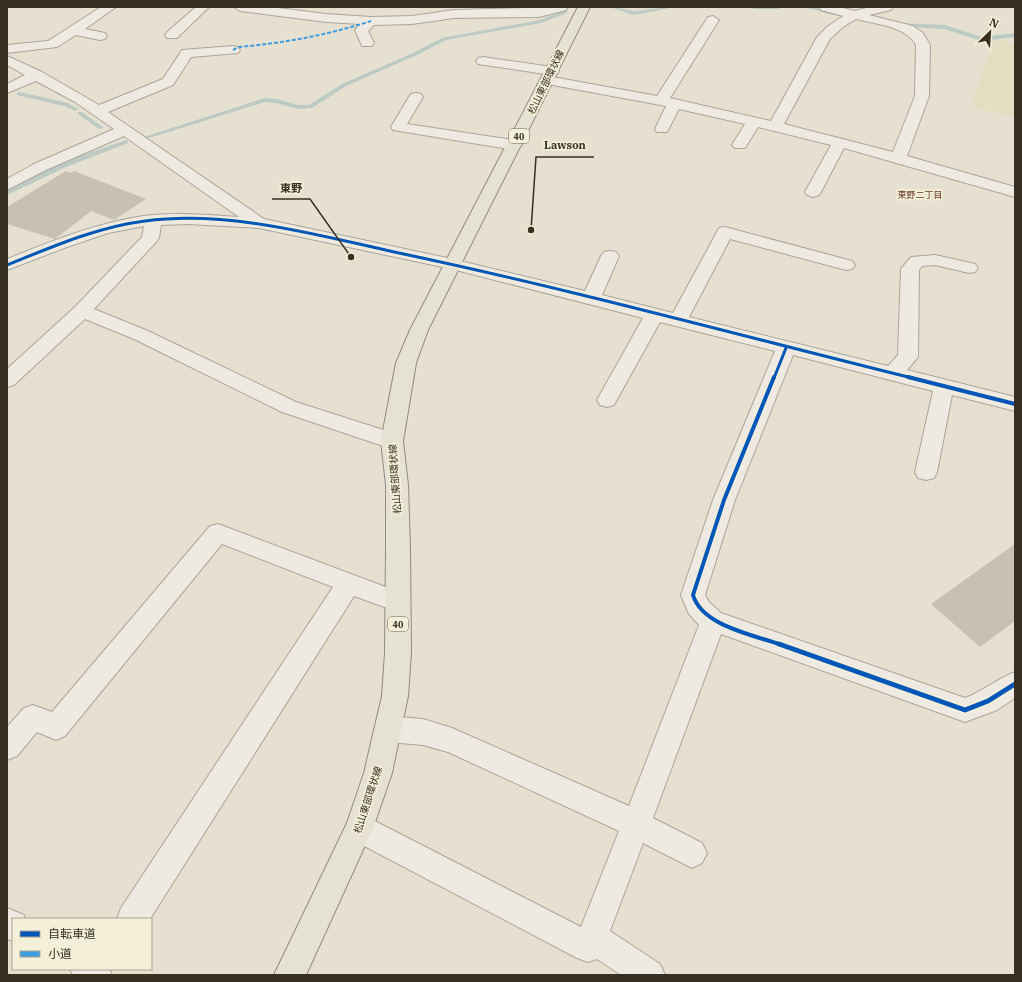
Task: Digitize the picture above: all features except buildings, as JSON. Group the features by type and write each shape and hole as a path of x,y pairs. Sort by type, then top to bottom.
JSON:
{"main road":[{"name":"松山東部環状線","path":"290,975 359,828 378,773 388,729 395,689 398,653 397,485 392,441 406,363 419,330 452,264 584,7"}],"street":[{"path":"7,49 21,46 42,47 52,44 110,7"},
{"path":"172,35 203,7"},
{"path":"240,7 326,18 372,21 412,20 454,14 539,13 562,7"},
{"path":"825,7 908,30 918,36 923,45 922,96 899,158"},
{"path":"776,126 824,37 842,20 854,15 887,7"},
{"path":"662,129 667,103 713,20"},
{"path":"367,43 361,30 372,21"},
{"path":"73,30 100,36"},
{"path":"98,112 168,82 187,53 233,50"},
{"path":"7,60 80,99 259,223"},
{"path":"483,62 550,75 667,103 776,126 899,158 1015,192"},
{"path":"7,89 37,75"},
{"path":"416,97 398,127 514,145"},
{"path":"740,145 754,121"},
{"path":"7,185 40,167 125,130"},
{"path":"814,192 840,142"},
{"path":"7,265 61,243 104,229 153,221 188,219 259,223 452,264 1015,404"},
{"path":"7,380 82,311 150,238 153,221"},
{"path":"678,321 725,232 846,265"},
{"path":"591,299 610,256"},
{"path":"892,374 908,357 910,269 917,261 935,260 969,268"},
{"path":"82,311 141,335 289,407 392,441"},
{"path":"607,400 654,315"},
{"path":"786,348 724,500 693,595 696,605 703,614 713,621 965,710 988,701 1015,684"},
{"path":"926,472 944,387"},
{"path":"7,747 33,717 56,727 218,532 398,602"},
{"path":"133,918 349,583"},
{"path":"359,828 588,947 672,734 713,621"},
{"path":"388,729 423,732 452,741 636,824 692,853"},
{"path":"592,937 649,975"}],"shaded area":[{"path":"1005,40 1015,46 1015,117 972,108 977,87 993,41"}],"waterway":[{"path":"613,7 634,13 672,7"},
{"path":"754,7 778,7"},
{"path":"806,7 834,13"},
{"path":"147,137 265,100 277,101 298,107 310,107 344,85 415,54 444,39 541,21 565,12"},
{"path":"896,25 945,27 982,39 1015,35"},
{"path":"19,94 66,104 75,109"},
{"path":"80,113 101,128"},
{"path":"7,193 63,165 126,142"}],"marked path":[{"path":"233,50 239,47 274,44 322,35 371,21"}],"cycle path":[{"path":"7,265 61,243 104,229 145,221 188,219 259,223 452,264 1015,404"},
{"path":"786,348 724,500 693,595 698,607 713,621 965,710 988,701 1015,684"}],"place":[{"name":"Lawson","path":"531,230"},
{"name":"東野","path":"351,257"}],"district":[{"name":"東野二丁目","path":"920,194"}]}
